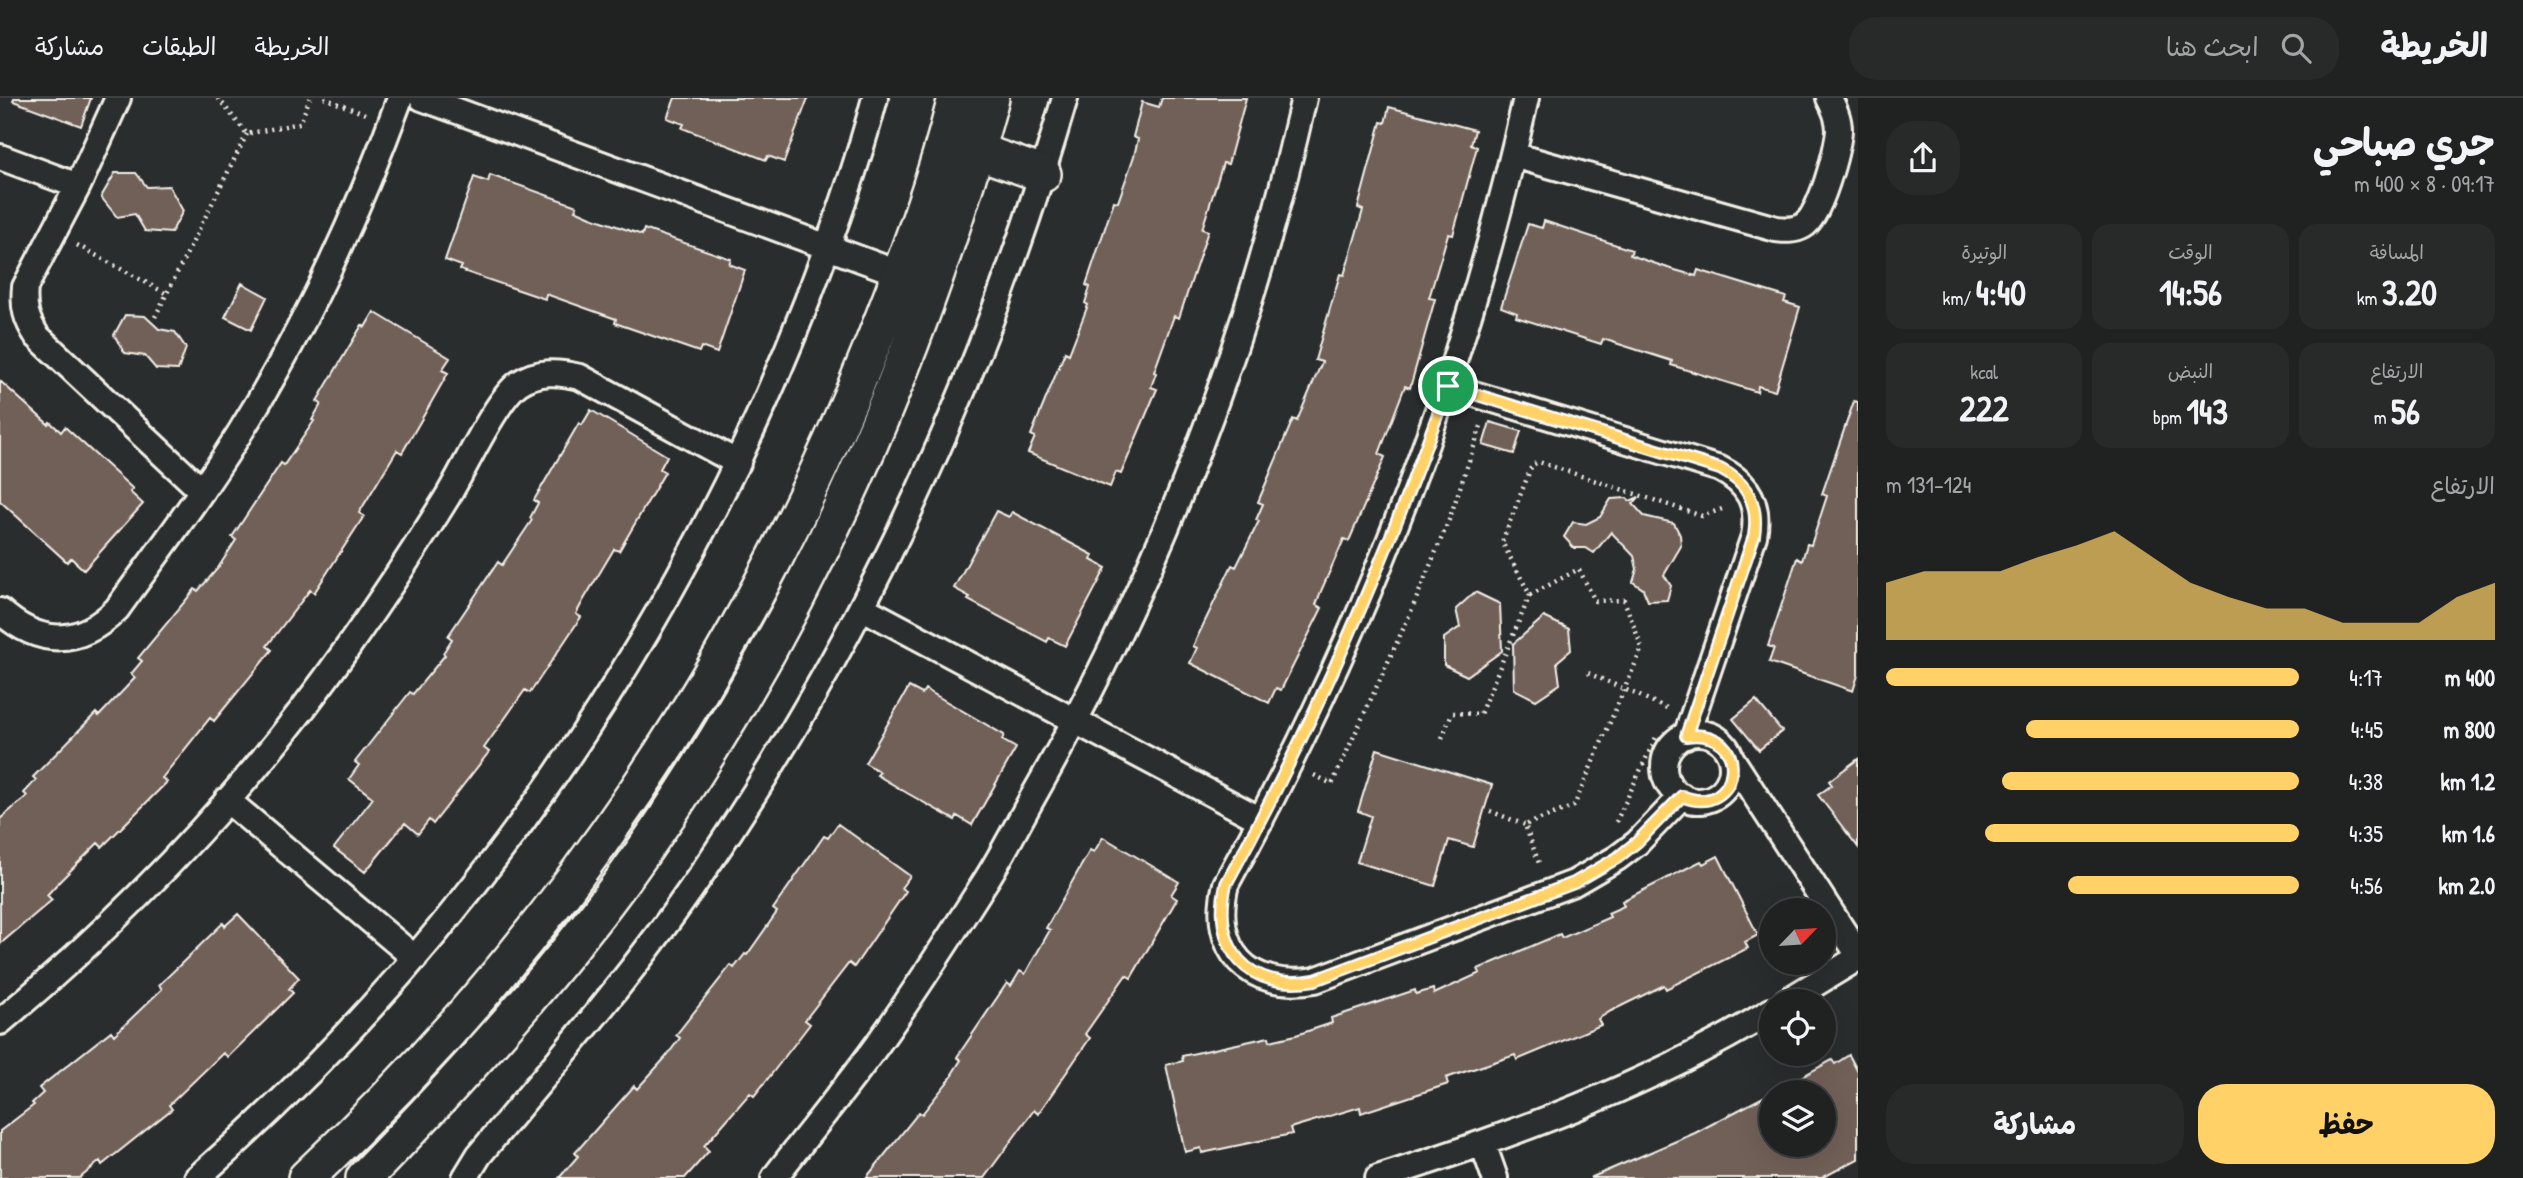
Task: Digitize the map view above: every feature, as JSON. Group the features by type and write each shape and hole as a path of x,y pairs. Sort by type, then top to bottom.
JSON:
{"street":[{"path":"118,98 78,186 25,287 23,304 27,321 37,336 202,491"},
{"path":"0,611 27,631 47,637 66,638 86,633 103,623 117,609 202,491 257,403 307,312 351,219 400,98"},
{"path":"422,98 901,274"},
{"path":"197,1178 327,1054 415,958 507,842 592,721 669,594 738,463 786,356 828,247 875,98"},
{"path":"306,1178 358,1130 458,1023 550,911 636,793 715,670 785,542 847,410 901,274 956,98"},
{"path":"364,1178 449,1090 529,998 622,881 698,768 754,675 831,532 887,408 936,281 991,98"},
{"path":"465,1178 479,1154 637,964 757,791 812,701 863,608 963,395 1005,285 1043,174 1065,98"},
{"path":"774,1178 882,1038 985,883 1076,722 1140,589 1197,452 1246,313 1287,172 1304,98"},
{"path":"1525,98 1483,271 1448,386 1408,497 1364,606 1315,713 1226,884 1220,907 1222,930 1232,952 1248,969 1269,981 1292,984 1315,980 1574,883 1627,850 1682,796"},
{"path":"1513,155 1776,229 1789,230 1802,227 1813,218 1820,207 1839,131 1837,114 1829,98"},
{"path":"976,151 1043,174"},
{"path":"0,156 78,186"},
{"path":"0,1022 94,939 162,871 227,800 287,728 374,610 447,498 504,397 519,383 538,374 559,372 580,377 738,463"},
{"path":"1448,386 1720,469 1743,484 1751,495 1756,522 1754,536 1686,736"},
{"path":"863,608 1261,820"},
{"path":"1731,758 1730,780 1716,797 1694,801 1682,796 1668,782 1665,760 1669,750 1686,736 1700,734 1713,737 1724,746 1858,956 1806,989"},
{"path":"227,800 415,958"},
{"path":"1378,1178 1483,1144 1616,1090 1759,1018"},
{"path":"1483,1144 1495,1178"}],"path":[{"path":"218,98 247,134"},
{"path":"247,134 300,123 310,98"},
{"path":"324,98 391,123"},
{"path":"155,317 247,134"},
{"path":"54,233 167,294"},
{"path":"1308,772 1332,784 1410,614 1444,532 1490,399"},
{"path":"1530,596 1502,542 1532,465 1539,462 1702,516 1714,514 1751,495"},
{"path":"1442,738 1452,713 1480,714 1530,596 1579,569 1595,601 1624,600 1642,648 1574,806 1525,825 1490,811"},
{"path":"1588,673 1669,708"},
{"path":"1663,721 1673,698"},
{"path":"1611,834 1657,733"},
{"path":"1525,825 1541,867"},
{"path":"1529,873 1553,861"}],"building":[{"path":"14,98 91,98 81,126 13,101"},
{"path":"675,98 808,98 784,162 768,156 766,160 682,128 684,124 667,118"},
{"path":"1162,98 1246,98 1228,164 1223,163 1202,229 1208,231 1179,318 1174,316 1154,372 1156,373 1151,387 1157,389 1121,474 1116,472 1110,487 1028,453 1035,437 1031,435 1065,352 1069,354 1088,305 1085,303 1090,287 1086,285 1114,201 1118,202 1134,156 1138,139 1133,137 1142,102 1159,107"},
{"path":"1389,107 1475,130 1471,145 1477,147 1453,235 1448,234 1429,298 1435,299 1410,388 1405,386 1379,454 1385,457 1349,541 1344,539 1321,591 1316,605 1322,608 1281,690 1276,688 1269,703 1190,663 1197,648 1193,646 1232,565 1236,567 1259,521 1256,520 1263,504 1258,502 1293,419 1297,421 1322,362 1315,360 1340,274 1344,275 1349,259 1363,210 1358,208 1381,122 1385,123"},
{"path":"115,173 136,173 147,187 169,186 183,211 171,233 145,231 135,214 117,217 101,197"},
{"path":"490,175 577,206 575,210 642,235 644,229 731,259 729,264 745,270 717,353 701,347 699,352 615,323 616,319 546,294 545,299 460,270 462,266 445,260 474,177 488,182"},
{"path":"1544,221 1632,250 1630,255 1668,268 1696,276 1698,270 1786,297 1784,302 1800,307 1775,391 1758,386 1757,392 1671,365 1672,361 1603,339 1601,344 1516,317 1517,313 1501,307 1528,224 1542,228"},
{"path":"242,283 267,297 251,330 225,317"},
{"path":"374,312 450,358 442,370 448,373 402,453 397,450 359,513 364,516 314,593 310,590 267,646 272,650 214,721 210,718 162,778 167,782 102,847 98,843 57,884 47,895 52,900 0,944 0,819 27,796 24,793 36,780 33,777 96,713 99,716 135,678 131,674 142,661 138,658 195,589 198,591 218,568 236,540 232,537 281,463 284,465 314,421 312,420 321,404 317,401 362,325 365,327"},
{"path":"125,315 145,316 159,329 175,332 186,348 178,370 156,369 145,356 125,353 114,335"},
{"path":"0,381 48,424 50,422 61,432 65,427 133,489 130,492 143,504 84,570 71,558 67,562 0,501"},
{"path":"1854,401 1858,402 1858,675 1853,691 1769,662 1774,648 1768,646 1797,558 1802,561 1807,544 1811,545 1827,496 1822,494"},
{"path":"591,410 667,456 660,469 665,472 619,551 614,549 583,601 576,614 581,617 530,693 525,690 484,748 489,752 433,824 429,820 418,834 405,823 365,872 334,848 373,798 349,779 359,765 355,762 410,692 413,694 445,655 443,653 452,639 448,636 498,562 502,565 532,520 530,518 538,503 534,500 579,423 582,425"},
{"path":"1490,422 1521,431 1514,454 1483,445"},
{"path":"1639,497 1633,504 1644,516 1674,523 1680,535 1681,546 1664,575 1671,586 1667,600 1648,601 1643,589 1633,582 1637,569 1634,556 1611,532 1594,553 1586,548 1574,548 1564,537 1573,522 1586,524 1600,517 1611,499 1627,498 1630,501"},
{"path":"996,511 1009,517 1012,512 1093,555 1091,560 1106,568 1065,646 1049,638 1047,642 968,600 970,597 954,588"},
{"path":"1475,592 1500,604 1502,651 1467,676 1444,665 1444,638 1460,627 1456,609"},
{"path":"1544,617 1569,629 1571,650 1557,662 1560,684 1536,700 1514,689 1513,644"},
{"path":"909,687 922,694 925,689 1004,735 1002,740 1016,748 972,825 957,816 955,820 907,793 877,775 880,772 865,763"},
{"path":"1756,700 1782,731 1759,750 1733,719"},
{"path":"1377,749 1492,785 1473,847 1449,840 1435,886 1357,862 1371,816 1358,811"},
{"path":"1858,759 1858,847 1818,795 1832,785 1829,781"},
{"path":"838,824 910,876 901,888 906,891 854,967 849,963 805,1020 810,1024 770,1076 754,1096 750,1093 704,1146 709,1151 685,1178 559,1178 578,1156 575,1153 634,1086 637,1089 665,1058 680,1038 676,1035 731,965 734,968 745,954 747,955 777,912 773,909 824,836 828,838"},
{"path":"1103,837 1179,882 1171,895 1177,899 1131,978 1126,975 1085,1034 1090,1038 1038,1114 1034,1110 984,1178 866,1178 953,1075 961,1060 957,1057 1007,983 1011,986 1020,971 1025,974 1050,930 1046,928 1090,850 1094,852"},
{"path":"1718,856 1758,935 1745,942 1748,948 1666,989 1664,985 1611,1011 1598,1019 1601,1025 1517,1060 1515,1055 1446,1078 1448,1084 1361,1113 1360,1107 1290,1128 1292,1134 1202,1153 1201,1148 1185,1152 1166,1065 1183,1061 1182,1056 1269,1037 1270,1041 1296,1035 1332,1023 1331,1018 1415,990 1416,994 1433,989 1434,994 1480,973 1478,969 1560,934 1562,938 1610,917 1608,913 1624,906 1622,901 1701,861 1703,864"},
{"path":"238,914 299,978 289,989 293,993 228,1057 223,1053 169,1105 172,1109 102,1165 100,1161 80,1178 0,1178 0,1131 34,1105 32,1103 43,1093 39,1088 111,1031 114,1035 162,989 159,985 223,923 225,926"},
{"path":"1849,1055 1858,1072 1858,1159 1822,1178 1590,1178 1695,1133 1759,1099 1759,1157 1836,1157 1836,1080 1796,1080 1821,1066 1836,1066"}],"route":[{"path":"1448,386 1720,469 1743,484 1751,495 1755,508 1754,536 1686,736 1700,734 1713,737 1724,746 1731,758 1730,780 1716,797 1694,801 1682,796 1637,842 1617,858 1574,883 1315,980 1292,984 1269,981 1248,969 1232,952 1222,930 1220,907 1226,884 1315,713 1364,606 1408,497 1448,386"}]}
